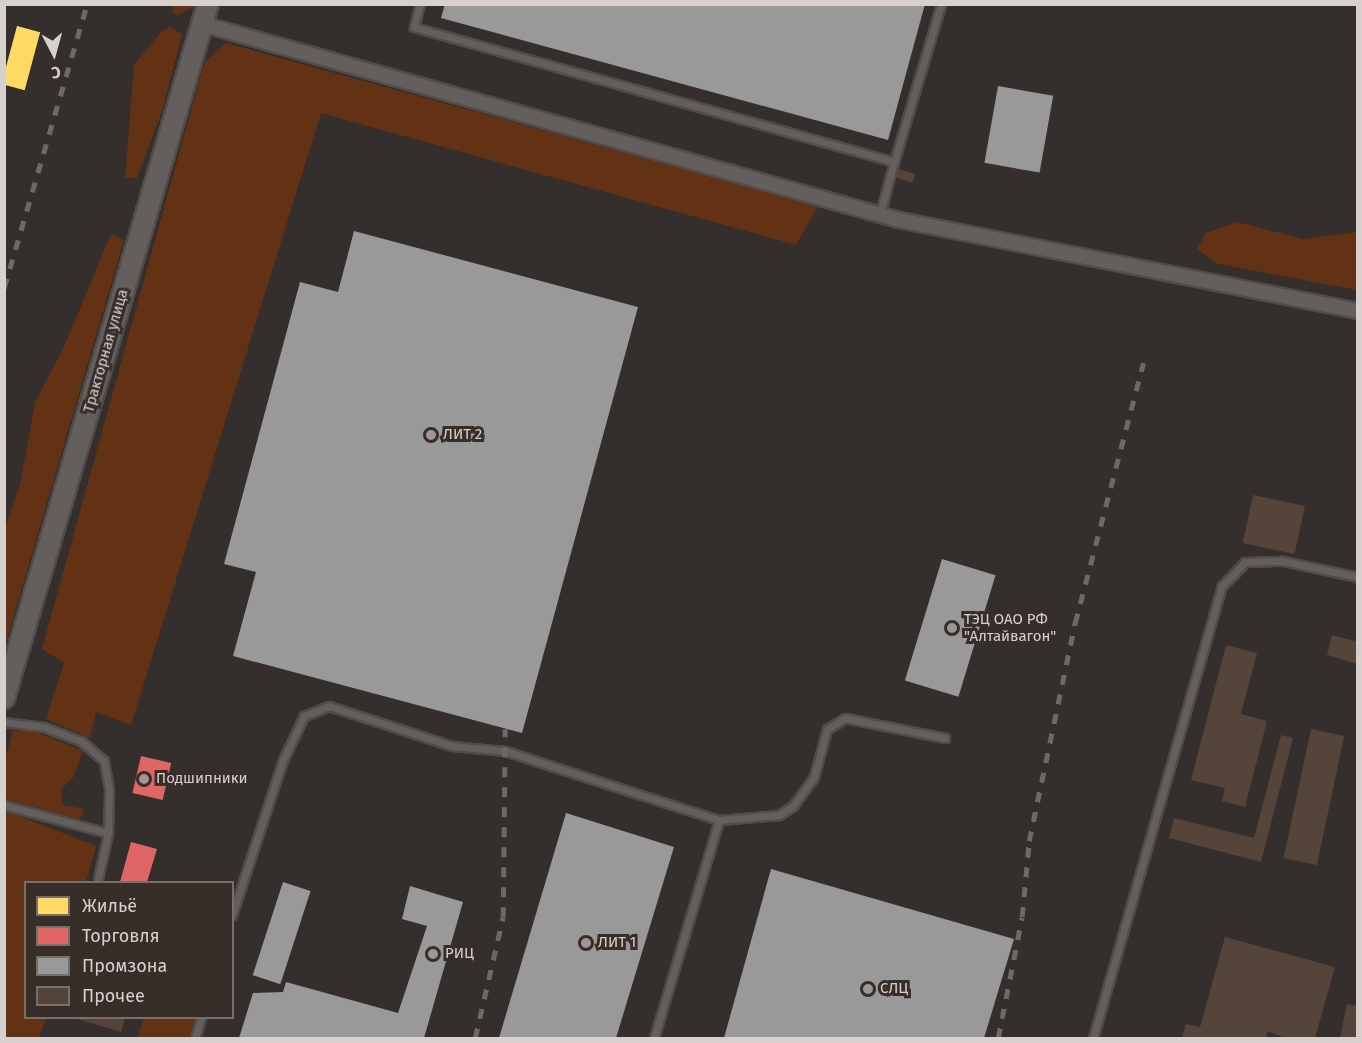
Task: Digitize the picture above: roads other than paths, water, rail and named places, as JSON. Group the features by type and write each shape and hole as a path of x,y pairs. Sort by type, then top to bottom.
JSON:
{"street":[{"name":"Тракторная улица","path":"4,698 207,4"},
{"path":"202,24 880,214 1358,311"}],"lane":[{"path":"420,4 414,27 894,162"},
{"path":"880,214 940,4"},
{"path":"1093,1038 1222,586 1245,562 1283,561 1358,577"},
{"path":"234,909 283,760 304,716 329,706 452,747 505,751 719,820 779,815 793,806 814,777 827,729 845,718 945,738"},
{"path":"4,722 44,727 81,741 104,761 109,789 108,833 98,879"},
{"path":"4,804 108,833"},
{"path":"654,1038 719,820"},
{"path":"195,1038 200,1019"}],"railway":[{"path":"4,288 87,4"},
{"path":"998,1038 1022,917 1029,841 1075,623 1143,363"},
{"path":"475,1038 503,917 505,729"}],"place":[{"name":"ЛИТ 2","path":"431,435"},
{"name":"ТЭЦ ОАО РФ \"Алтайвагон\"","path":"952,628"},
{"name":"Подшипники","path":"144,779"},
{"name":"ЛИТ 1","path":"586,943"},
{"name":"РИЦ","path":"433,954"},
{"name":"СЛЦ","path":"868,989"}]}
